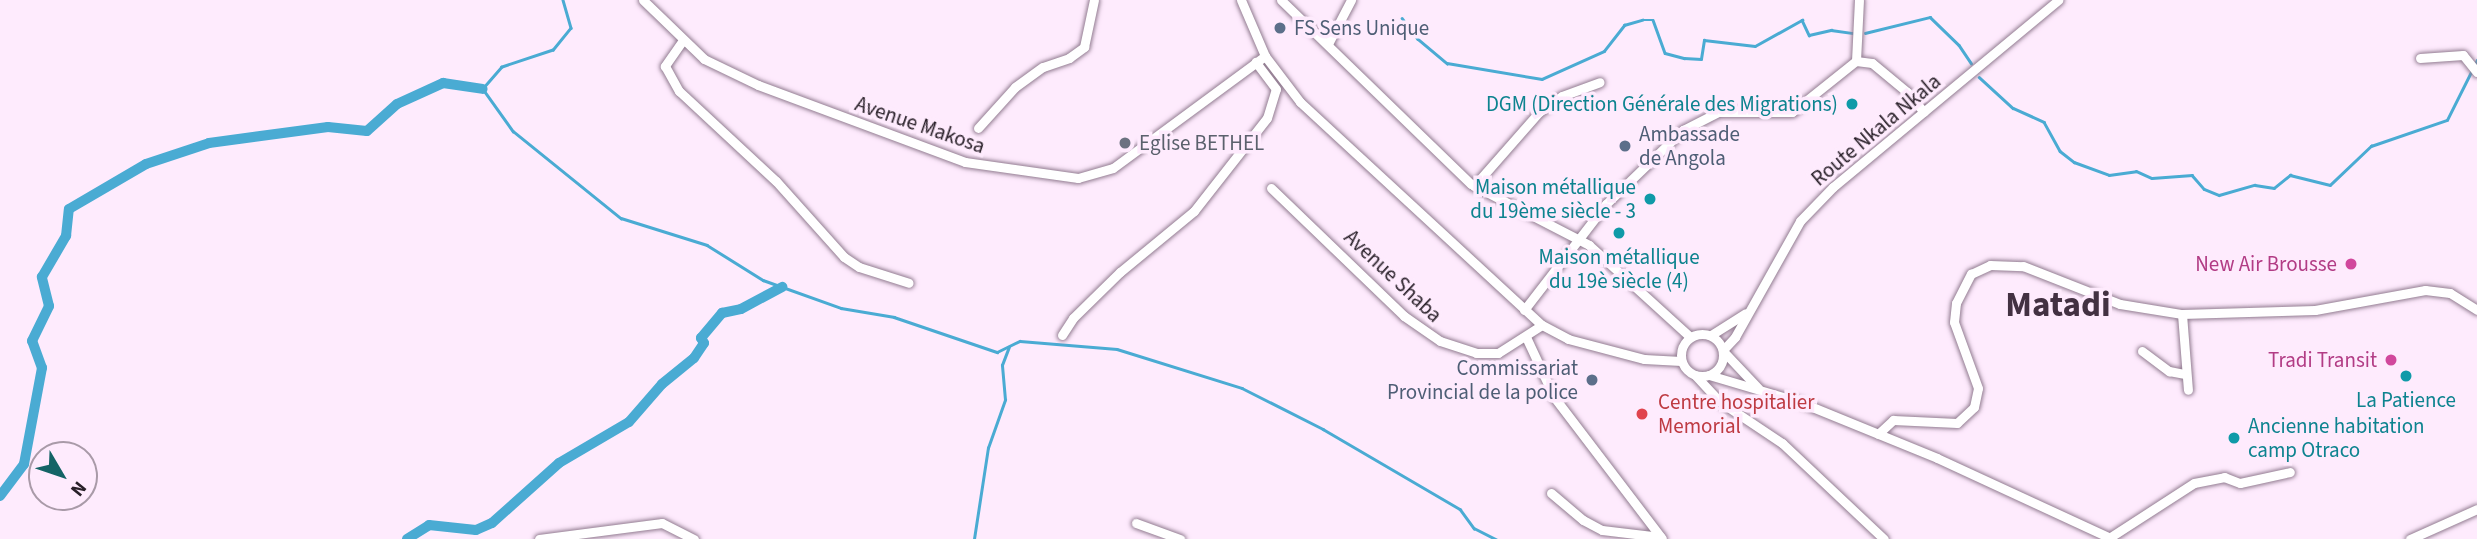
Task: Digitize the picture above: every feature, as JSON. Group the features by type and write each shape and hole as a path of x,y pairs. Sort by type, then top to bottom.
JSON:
{"street":[{"name":"Avenue Makosa","path":"643,0 683,40 726,72 864,127 965,162 1078,178 1113,168 1265,56"},
{"path":"978,128 1015,86 1043,67 1069,58 1084,47 1094,0"},
{"path":"1255,0 1243,4 1265,56 1318,122 1524,310 1542,325 1569,338 1644,359 1681,361 1719,401 1782,443 1884,539"},
{"path":"1280,0 1474,186 1581,240 1690,337"},
{"path":"1328,44 1351,0"},
{"path":"1856,61 1859,0"},
{"name":"Route Nkala Nkala","path":"1723,351 1800,221 1833,187 2058,0"},
{"path":"683,40 665,66 679,91 776,181 844,257 859,267 909,283"},
{"path":"2420,58 2463,55 2470,59 2477,71"},
{"path":"1524,310 1581,240 1606,204 1684,130 1718,112 1792,112 1856,61 1872,63 1907,92 1924,112"},
{"path":"1062,335 1073,318 1120,272 1194,211 1267,118 1276,89 1256,62"},
{"path":"1474,186 1539,112 1562,96 1600,82"},
{"name":"Avenue Shaba","path":"1271,188 1425,333 1448,345 1489,354 1526,337 1542,325"},
{"path":"1878,434 1893,419 1957,423 1973,407 1978,388 1954,322 1956,303 1971,274 1990,265 2023,266 2120,304 2182,314 2315,310 2425,290 2450,293 2477,310"},
{"path":"1681,361 1684,343 1690,337 1711,335 1747,312"},
{"path":"2182,314 2184,374 2188,390"},
{"path":"1711,335 1759,389"},
{"path":"1526,337 1554,397 1661,538"},
{"path":"1709,375 1720,366 1723,351"},
{"path":"2142,351 2169,371 2184,374"},
{"path":"1695,375 1709,375 1759,389 1878,434 2111,538 2194,483 2224,477 2240,483 2290,472"},
{"path":"1551,493 1583,520 1602,530 1661,538"},
{"path":"2410,539 2477,509"},
{"path":"539,539 662,523 694,539"},
{"path":"1136,523 1180,539"}],"waterway":[{"path":"563,0 571,28 553,50 502,67 483,89 513,131 621,218 707,245 763,280 841,308 894,317 997,352 1020,341 1117,349 1242,388 1323,429 1460,509 1474,528 1496,539"},
{"path":"1865,33 1930,17 1959,45 1971,63"},
{"path":"1402,18 1418,39 1447,63 1542,79 1604,51 1624,25 1642,20 1653,20 1665,53 1684,58 1701,59 1704,40 1755,46 1802,20 1809,35 1831,30 1853,33"},
{"path":"1979,77 2013,108 2044,122 2060,151 2074,162 2109,175 2136,171 2152,178 2192,175 2204,189 2219,195 2255,185 2274,188 2290,175 2330,185 2371,146 2447,120 2477,60"},
{"path":"0,496 24,464 42,368 32,341 49,306 42,277 66,236 69,209 146,164 209,143 328,127 367,131 397,104 443,83 483,89"},
{"path":"407,539 429,525 476,530 492,523 559,463 629,422 662,384 694,358 704,343 701,338 722,313 741,309 782,287"},
{"path":"974,539 988,448 1005,400 1002,365 1009,347"}],"place":[{"name":"FS Sens Unique","path":"1280,28"},
{"name":"DGM (Direction Générale des Migrations)","path":"1852,104"},
{"name":"Eglise BETHEL","path":"1125,143"},
{"name":"Ambassade de Angola","path":"1625,146"},
{"name":"Maison métallique du 19ème siècle - 3","path":"1650,199"},
{"name":"Maison métallique du 19è siècle (4)","path":"1619,233"},
{"name":"New Air Brousse","path":"2351,264"},
{"name":"Tradi Transit","path":"2391,360"},
{"name":"La Patience","path":"2406,376"},
{"name":"Commissariat Provincial de la police","path":"1592,380"},
{"name":"Centre hospitalier Memorial","path":"1642,414"},
{"name":"Ancienne habitation camp Otraco","path":"2234,438"}],"district":[{"name":"Matadi","path":"2058,305"}]}
